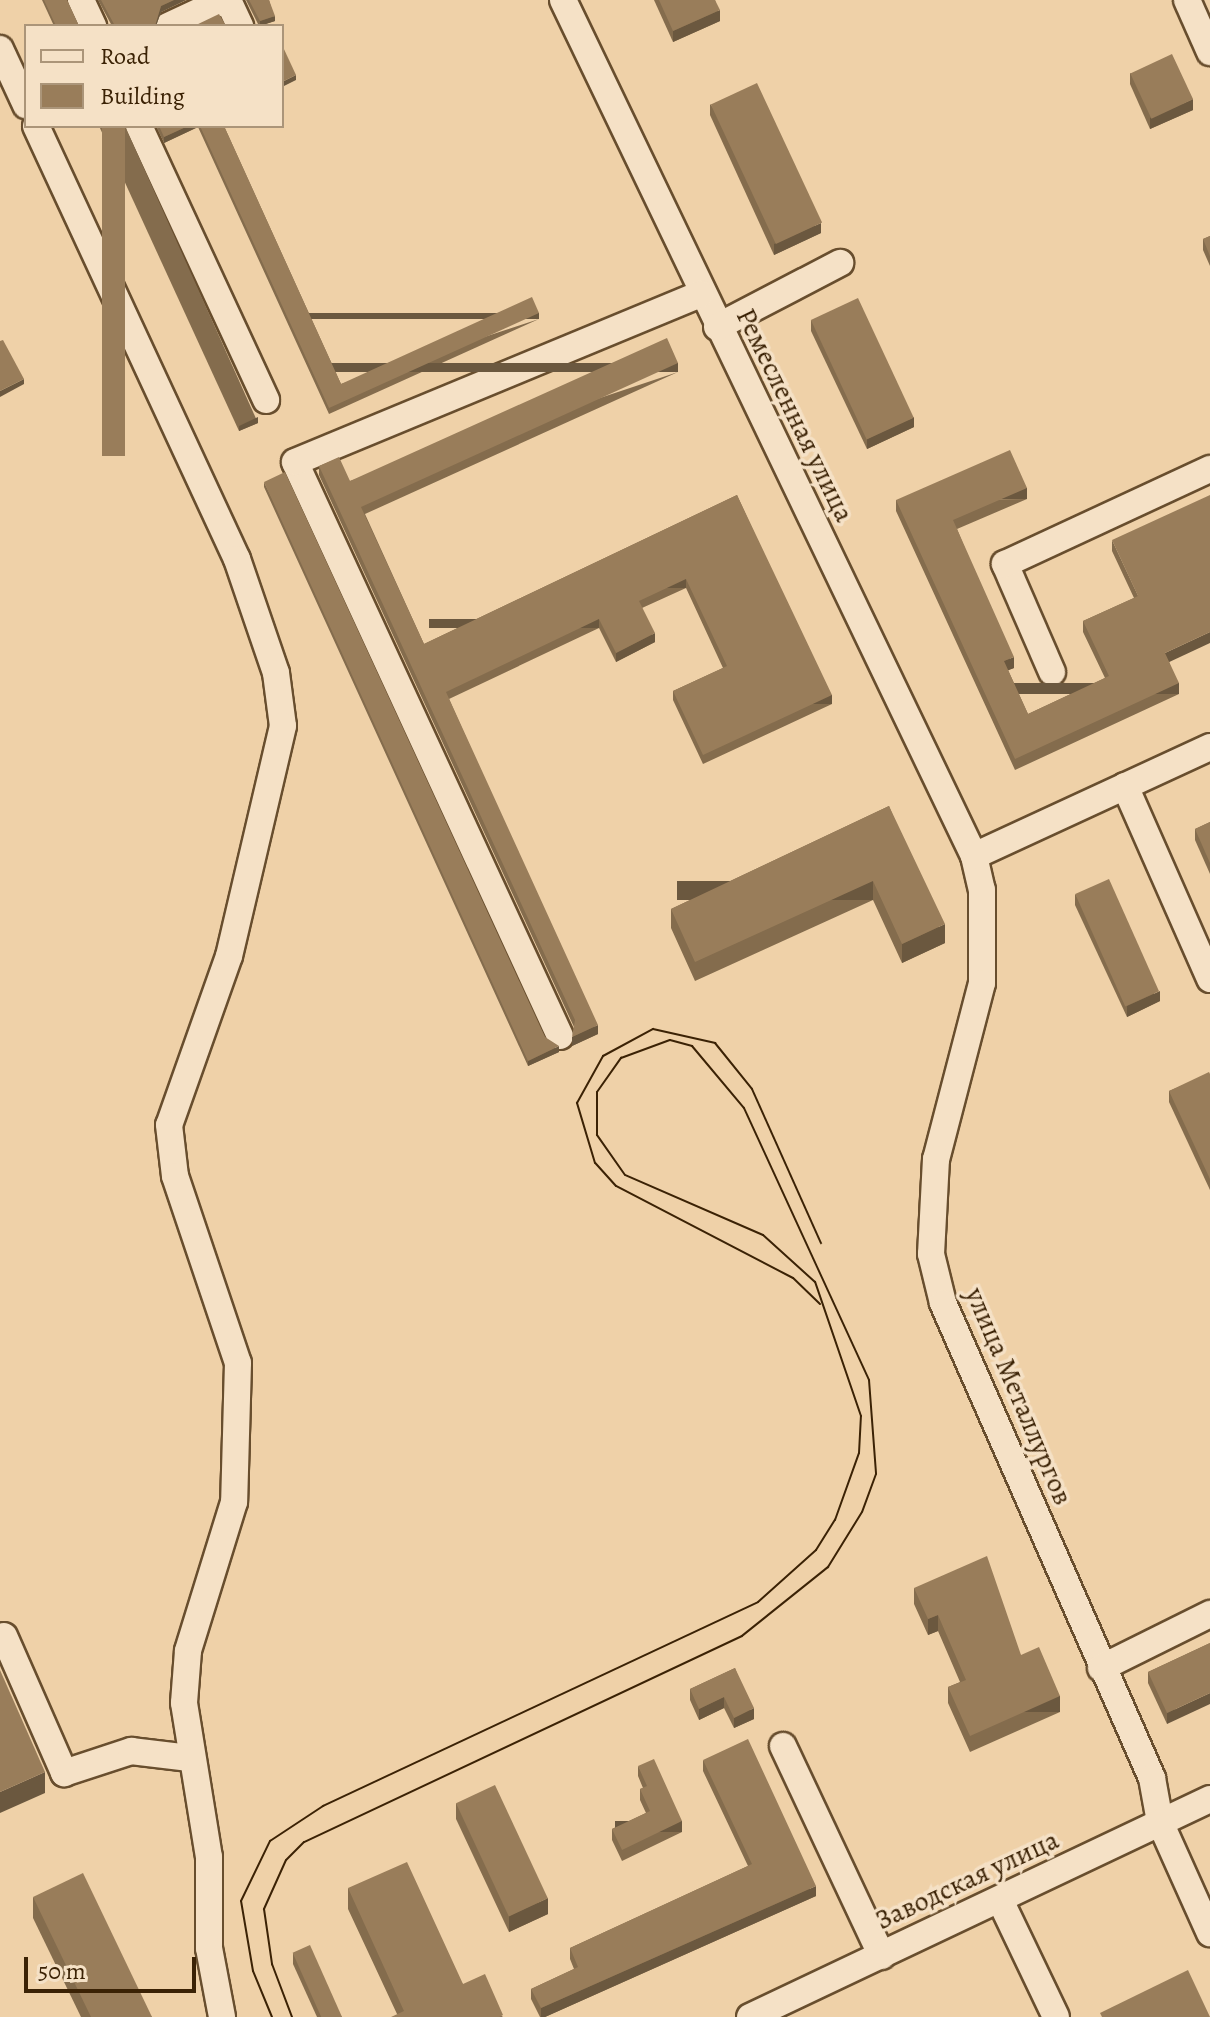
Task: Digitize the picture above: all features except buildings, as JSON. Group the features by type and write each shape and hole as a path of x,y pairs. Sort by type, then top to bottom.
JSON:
{"street":[{"path":"81,0 92,24"},
{"path":"172,24 226,0 239,24"},
{"name":"Ремесленная улица","path":"563,0 701,294 974,856"},
{"path":"1187,0 1210,52"},
{"path":"0,49 24,101"},
{"path":"37,128 237,559 276,673 283,726 229,956 169,1125 175,1176 238,1363 240,1435 234,1502 188,1651 190,1758 209,1857 209,1948 222,2017"},
{"path":"140,128 266,400"},
{"path":"717,327 840,263"},
{"path":"560,1036 295,462 701,294"},
{"path":"1052,672 1005,564 1210,469"},
{"path":"974,856 1210,747"},
{"path":"1125,786 1210,979"},
{"name":"улица Металлургов","path":"974,856 982,890 982,983 938,1145 931,1254 943,1303 1152,1778 1160,1822 1210,1933"},
{"path":"1101,1668 1210,1614"},
{"path":"4,1636 64,1773 131,1751 190,1758"},
{"path":"783,1746 882,1956"},
{"name":"Заводская улица","path":"750,2017 1001,1902 1210,1799"},
{"path":"1001,1902 1056,2017"}],"tram line":[{"path":"820,1304 793,1278 616,1186 595,1163 577,1103 603,1056 653,1029 715,1043 752,1089 821,1243"},
{"path":"272,2017 253,1971 241,1901 270,1841 323,1806 758,1602 816,1550 835,1520 859,1453 861,1416 815,1282 763,1235 625,1175 597,1135 597,1092 621,1058 670,1040 692,1046 744,1108 869,1380 876,1474 862,1512 828,1567 742,1636 304,1842 286,1860 264,1909 272,1964 292,2017"}]}
